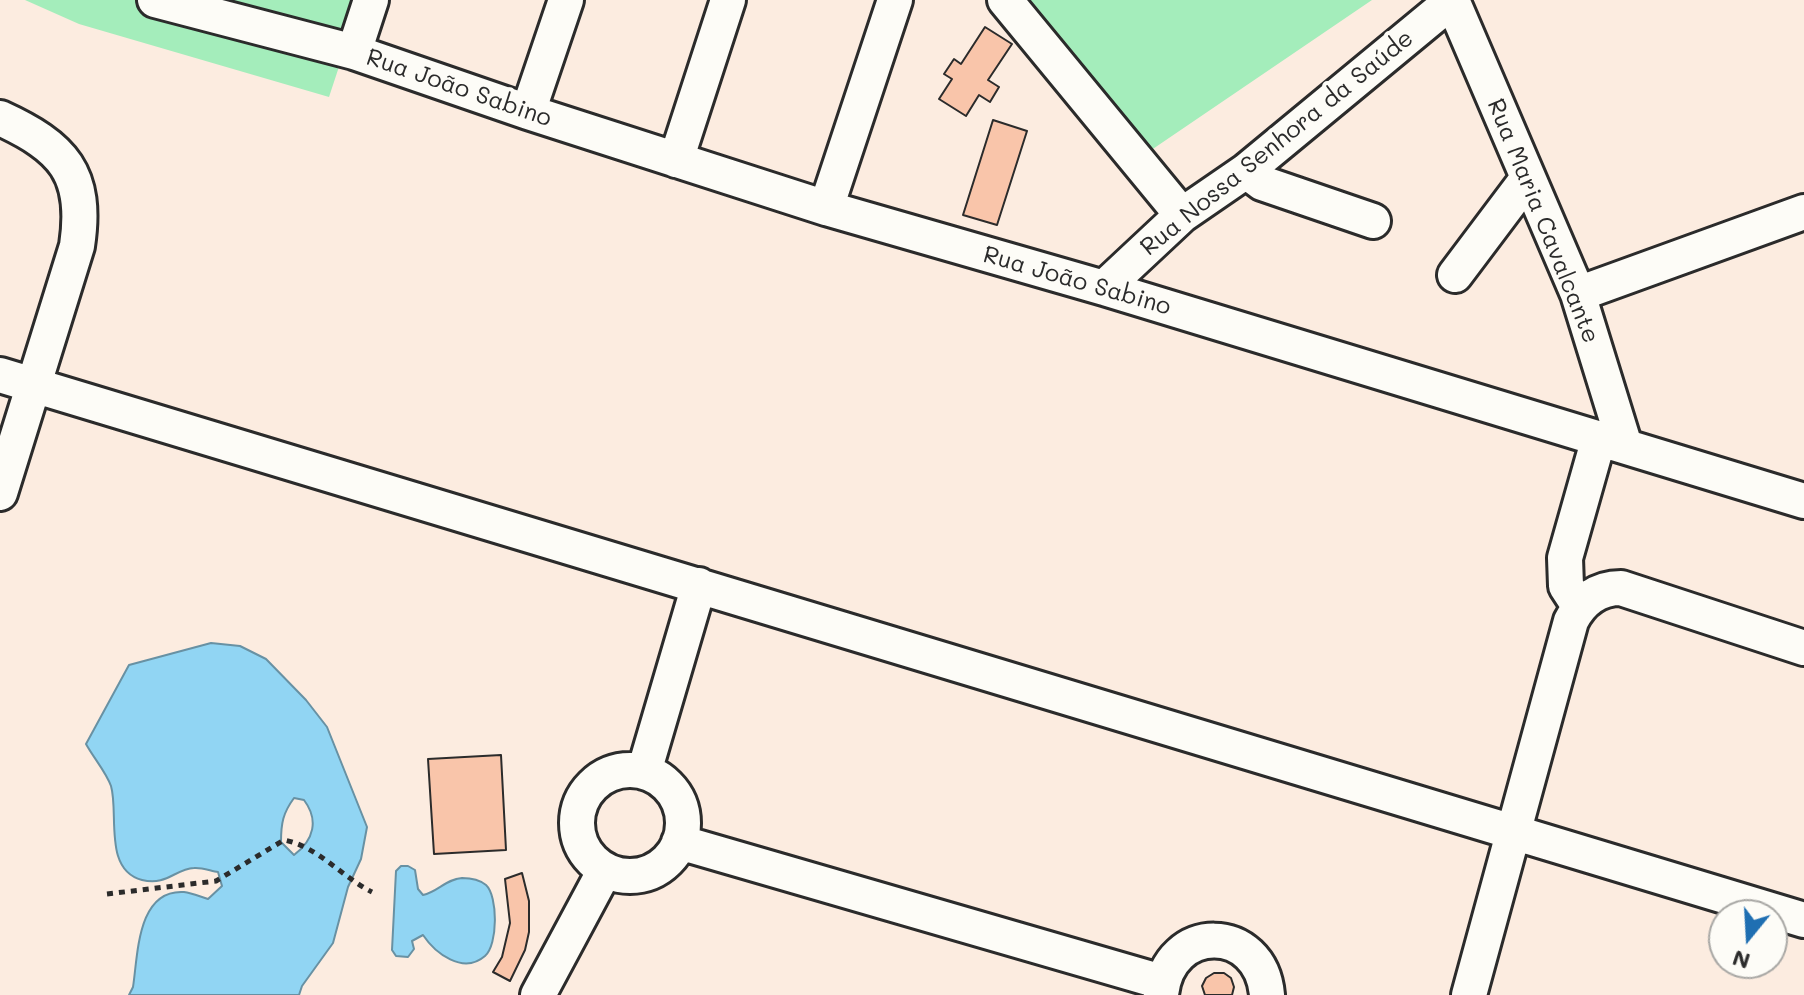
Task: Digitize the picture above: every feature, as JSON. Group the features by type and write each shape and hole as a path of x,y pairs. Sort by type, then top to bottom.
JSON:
{"street":[{"name":"Rua João Sabino","path":"155,0 354,52 826,208 1104,288 1804,501"},
{"path":"354,52 371,0"},
{"path":"528,112 566,0"},
{"path":"676,160 728,0"},
{"path":"826,208 895,0"},
{"path":"1005,0 1182,215"},
{"name":"Rua Nossa Senhora da Saúde","path":"1104,288 1182,215 1246,171 1452,0"},
{"name":"Rua Maria Cavalcante","path":"1452,0 1578,294 1612,442"},
{"path":"0,118 58,152 71,170 81,223 77,246 0,493"},
{"path":"1246,171 1262,183 1373,221"},
{"path":"1455,275 1528,178"},
{"path":"1578,294 1804,212"},
{"path":"0,375 1804,920"},
{"path":"1579,606 1566,586 1565,558 1612,442"},
{"path":"644,772 699,585"},
{"path":"1469,995 1571,621 1579,606 1609,588 1621,588 1804,648"},
{"path":"630,770 658,778 677,799 683,828 679,842 665,863 643,874 618,875 605,870 585,852 579,839 576,826 582,798 602,777 630,770"},
{"path":"679,842 1161,989 1166,969 1175,957 1200,942 1214,940 1242,948 1253,958 1261,970 1267,995"},
{"path":"538,995 605,870"}],"path":[{"path":"107,894 216,881 284,840 303,846 372,892"}],"green space":[{"path":"25,0 361,0 329,97 79,24"},
{"path":"1029,0 1372,0 1141,157"}],"water":[{"path":"211,643 240,646 266,659 327,727 367,827 361,859 348,887 333,943 302,986 299,995 129,995 143,926 157,901 169,894 184,892 208,899 222,886 218,872 187,869 151,881 130,874 122,865 115,839 111,786 86,744 129,665","holes":["294,798 304,800 312,815 312,829 306,843 294,855 281,842 282,824"]},
{"path":"401,866 415,870 418,889 423,895 462,878 486,885 493,899 495,920 492,942 485,956 468,963 450,959 435,949 423,935 412,941 414,949 408,957 396,956 392,950 396,871"}],"building":[{"path":"985,27 1012,44 988,80 999,87 990,102 979,95 966,116 939,99 952,79 944,74 954,59 961,64"},
{"path":"993,120 1027,131 997,225 963,215"},
{"path":"501,755 506,850 434,854 428,759"},
{"path":"522,873 529,901 529,932 525,950 510,981 493,972 502,957 510,923 505,879"},
{"path":"1214,973 1224,973 1231,978 1234,987 1232,995 1205,995 1202,986 1206,978"}]}
